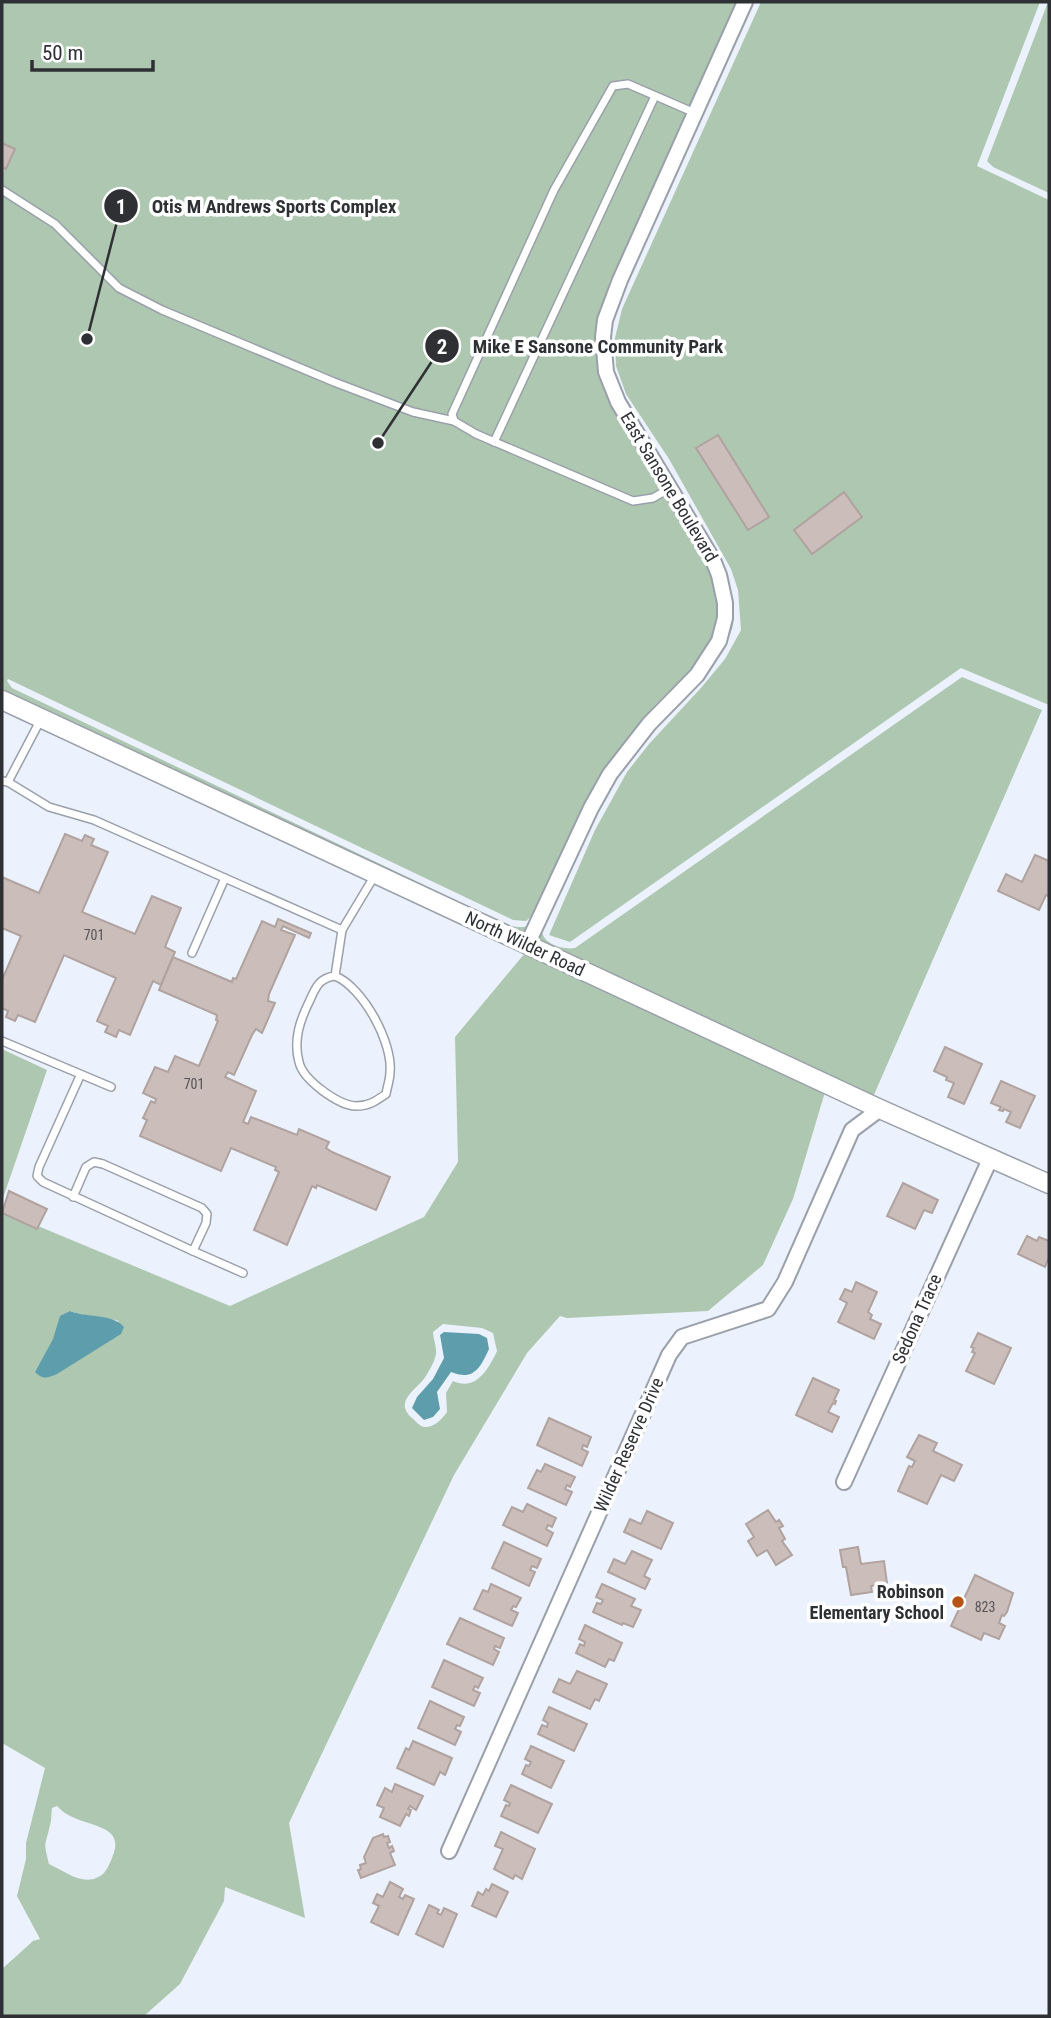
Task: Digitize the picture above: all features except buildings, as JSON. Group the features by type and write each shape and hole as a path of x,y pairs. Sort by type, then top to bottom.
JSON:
{"street":[{"name":"East Sansone Boulevard","path":"527,945 591,808 610,774 649,724 697,675 719,641 725,603 719,575 671,488 618,402 606,372 603,337 605,320 620,280 745,2"},
{"name":"North Wilder Road","path":"2,700 880,1109 1049,1184"},
{"name":"Wilder Reserve Drive","path":"449,1851 669,1355 682,1337 768,1309 785,1282 852,1130 880,1109"},
{"name":"Sedona Trace","path":"844,1482 990,1157"}],"lane":[{"path":"454,421 452,414 554,190 613,86 628,84 695,113"},
{"path":"494,442 655,96"},
{"path":"2,191 55,224 119,288 162,310 402,408 454,421 494,442 633,501 653,498 671,488"},
{"path":"41,719 5,781 49,807 94,820 342,930"},
{"path":"335,976 342,930 375,873"},
{"path":"192,953 225,878"},
{"path":"335,976 345,980 365,1001 386,1043 391,1071 386,1094 370,1105 354,1106 330,1096 311,1080 299,1065 296,1046 299,1022 317,985 325,978 335,976"},
{"path":"2,1041 111,1087"},
{"path":"80,1076 37,1176 43,1182 73,1197 243,1273"},
{"path":"73,1197 86,1167 94,1162 202,1208 208,1214 193,1251"}],"green space":[{"path":"2,2 738,2 610,281 596,339 599,374 610,404 710,574 718,601 716,624 699,659 641,721 604,772 533,915 526,921 513,920 8,679 7,681 12,688 510,926 519,927 533,924 540,918 587,819 619,761 698,674 721,635 726,604 719,577 703,544 618,402 607,372 604,350 608,317 618,284 747,2 752,2 615,305 607,338 609,368 620,397 662,462 723,572 733,608 732,629 709,666 642,741 609,786 577,847 542,931 543,936 554,945 575,948 962,677 1042,710 873,1097 2,691"},
{"path":"761,2 1040,2 977,166 1049,200 1049,705 961,668 570,942 549,935 595,830 627,772 725,659 741,630 738,590 731,569 669,459 626,394 616,366 615,338 622,309"},
{"path":"1048,2 1049,193 993,167 987,161"},
{"path":"525,953 825,1092 793,1199 763,1265 708,1311 567,1318 560,1316 527,1353 454,1475 289,1823 305,1918 225,1887 224,1901 180,1984 144,2016 2,2016 2,1969 33,1941 40,1939 17,1896 26,1859 26,1843 45,1768 2,1743 2,1211 230,1306 424,1217 458,1162 455,1037","holes":["70,1311 119,1321 35,1372","443,1324 482,1328 493,1333 497,1351 486,1371 475,1381 461,1384 453,1381 446,1393 447,1412 435,1424 425,1427 418,1424 407,1412 405,1402 424,1379 434,1360 436,1351 433,1332","57,1806 66,1814 98,1826 113,1837 115,1846 112,1858 102,1875 94,1879 81,1879 49,1864 45,1844 52,1808"]},
{"path":"2,1049 47,1070 2,1201"}],"water":[{"path":"70,1311 113,1320 124,1327 121,1334 57,1374 40,1376 35,1372 53,1339 60,1316"},
{"path":"444,1332 479,1334 487,1338 489,1349 475,1371 465,1375 451,1372 437,1392 440,1409 433,1417 424,1420 412,1408 444,1358 440,1335"}],"place":[{"name":"Otis M Andrews Sports Complex","path":"87,339"},
{"name":"Mike E Sansone Community Park","path":"378,443"},
{"name":"Robinson Elementary School","path":"958,1602"}]}
